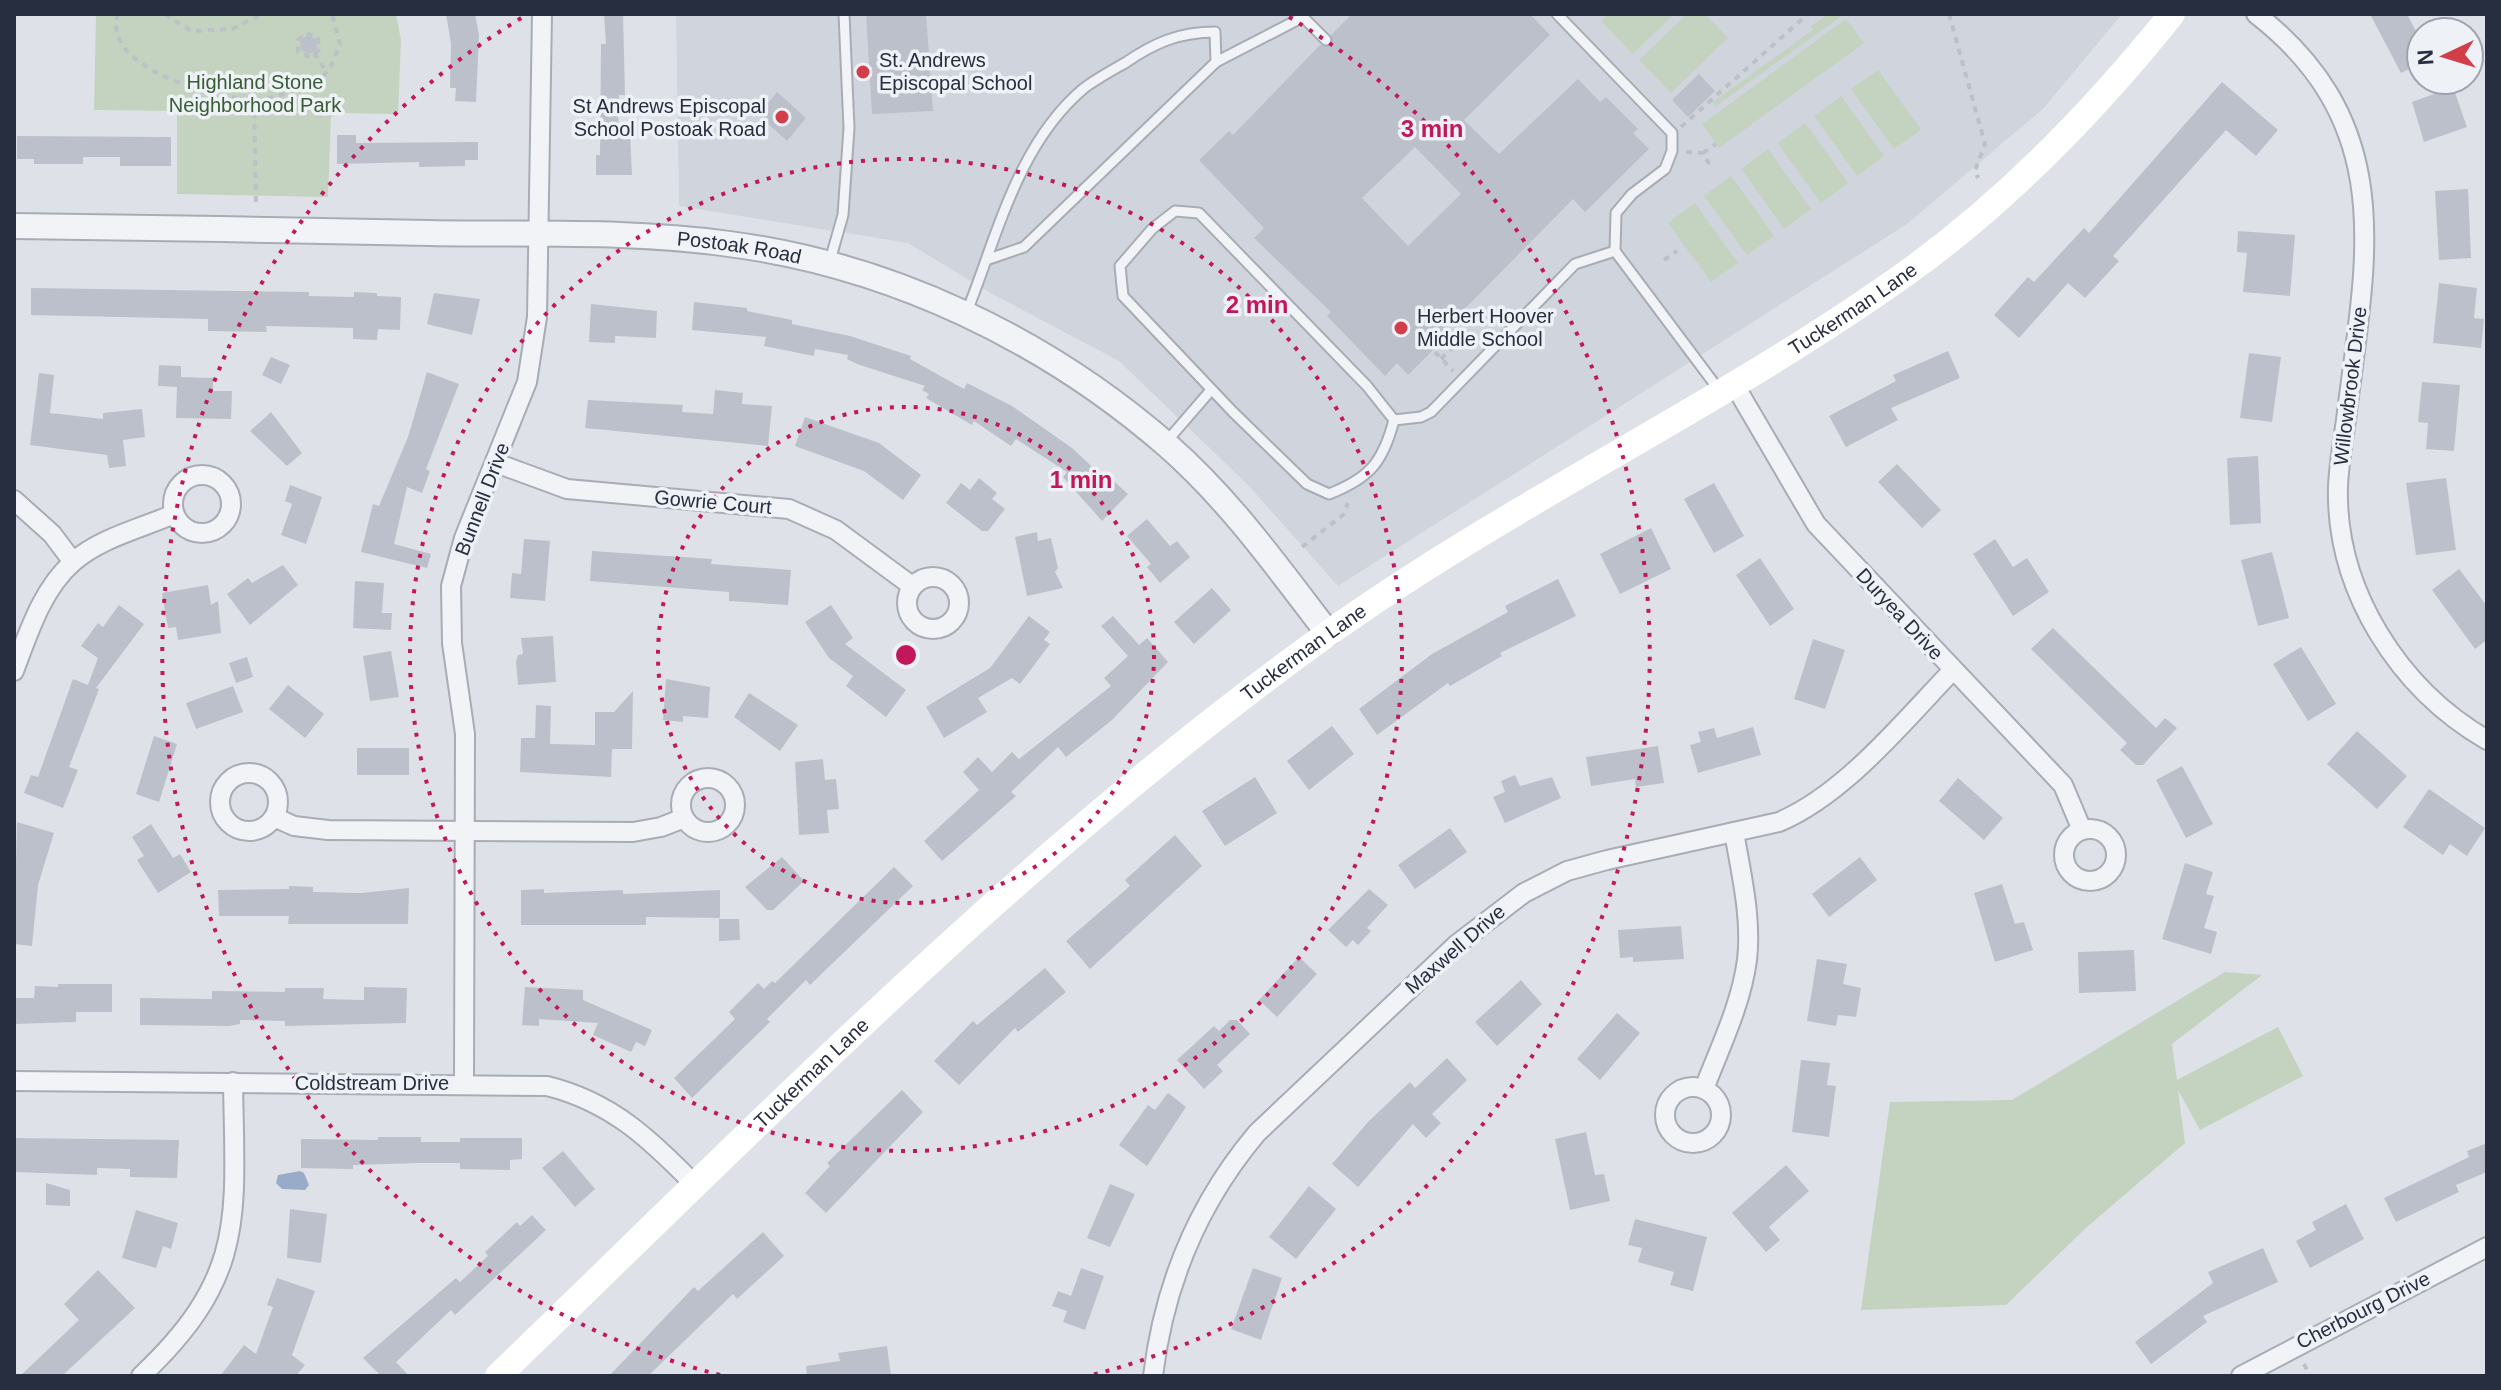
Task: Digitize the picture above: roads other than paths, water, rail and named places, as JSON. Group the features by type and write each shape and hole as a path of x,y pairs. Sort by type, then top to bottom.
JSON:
{"main road":[{"name":"Tuckerman Lane","path":"498,1376 1021,880 1169,755 1328,633 1490,528 1831,325 1912,269 1995,203 2082,120 2172,14"}],"street":[{"name":"Bunnell Drive","path":"464,1084 465,734 452,643 451,586 464,538 527,382 537,317 542,14"},
{"name":"Willowbrook Drive","path":"2256,14 2278,31 2315,71 2342,118 2355,149 2361,181 2366,247 2338,487 2343,532 2357,588 2374,628 2402,669 2427,697 2461,726 2487,740"},
{"name":"Postoak Road","path":"14,226 670,237 731,244 829,264 889,283 966,314 1064,369 1165,444 1236,515 1328,633"},
{"name":"Duryea Drive","path":"1727,388 1816,524 2063,785 2082,830"},
{"name":"Gowrie Court","path":"496,463 544,483 578,491 789,509 836,530 912,586"},
{"path":"14,500 52,534 73,562"},
{"path":"14,671 44,601 73,562 99,545 174,514"},
{"name":"Maxwell Drive","path":"1153,1376 1167,1300 1186,1249 1212,1193 1237,1156 1257,1133 1456,945 1524,893 1567,871 1779,822 1807,810 1889,738 1952,671"},
{"path":"274,817 294,826 328,830 633,832 661,827 684,818"},
{"path":"1704,1089 1732,1016 1747,959 1744,893 1734,832"},
{"name":"Coldstream Drive","path":"14,1081 527,1083 580,1095 625,1119 696,1186"},
{"path":"141,1376 187,1329 223,1266 231,1230 234,1186 233,1082"},
{"name":"Cherbourg Drive","path":"2241,1376 2487,1247"}],"lane":[{"path":"829,264 843,215 849,128 844,14"},
{"path":"1557,14 1672,133 1672,151 1665,169 1632,194 1616,213 1615,251 1727,388"},
{"path":"986,260 1024,247 1216,62 1303,17 1326,40"},
{"path":"966,314 1002,215 1034,147 1083,89 1152,45 1186,32 1215,32 1216,62"},
{"path":"1175,211 1199,213 1367,386 1394,420 1386,452 1356,484 1329,494 1307,484 1211,390 1123,296 1120,266 1152,229 1175,211"},
{"path":"1394,420 1421,417 1431,412 1575,264 1615,251"},
{"path":"1165,444 1211,390"}],"water":[{"path":"300,1171 309,1185 305,1190 282,1189 276,1183 278,1175"}],"place":[{"name":"St. Andrews Episcopal School","path":"863,72"},
{"name":"St Andrews Episcopal School Postoak Road","path":"782,117"},
{"name":"Herbert Hoover Middle School","path":"1401,328"}],"park label":[{"name":"Highland Stone Neighborhood Park","path":"255,94"}]}
